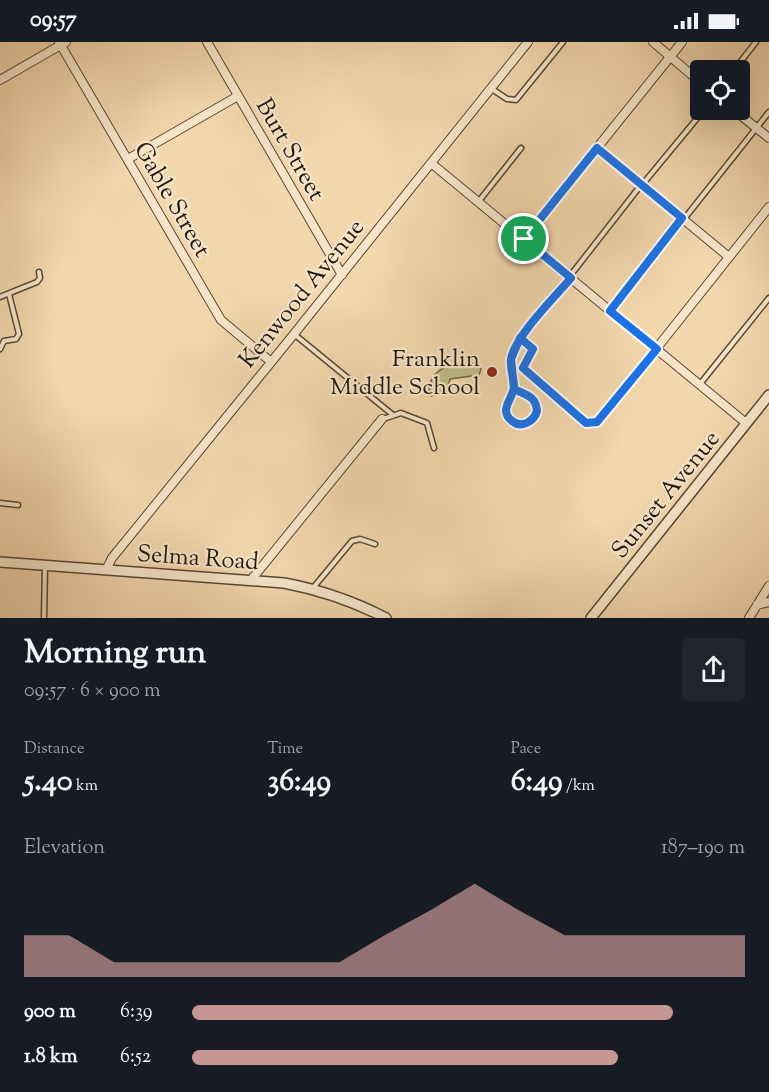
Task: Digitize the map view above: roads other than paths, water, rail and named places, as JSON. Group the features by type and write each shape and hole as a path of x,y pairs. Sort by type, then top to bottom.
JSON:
{"street":[{"name":"Burt Street","path":"207,42 342,275"},
{"name":"Kenwood Avenue","path":"106,570 111,558 528,42"},
{"path":"653,42 690,74"},
{"path":"524,239 682,42"},
{"path":"0,80 62,43"},
{"name":"Gable Street","path":"62,43 221,320 270,362"},
{"path":"128,159 238,96"},
{"path":"747,120 769,138"},
{"path":"597,148 729,257"},
{"path":"431,163 746,423"},
{"path":"657,349 769,207"},
{"name":"Sunset Avenue","path":"591,618 768,397"},
{"path":"251,580 382,419"},
{"name":"Selma Road","path":"0,562 251,580 313,589 354,602 386,618"},
{"path":"749,618 769,586"},
{"path":"757,605 769,602"}],"lane":[{"path":"491,88 507,99 516,100 562,42"},
{"path":"742,60 756,42"},
{"path":"610,311 682,218 769,112"},
{"path":"514,389 535,400 536,416 528,423 513,422 507,414 507,404 514,389 511,359 520,338 697,120"},
{"path":"479,202 521,148"},
{"path":"0,297 37,282 40,278 39,272"},
{"path":"0,349 4,341 16,339 19,334 9,294"},
{"path":"700,385 769,298"},
{"path":"294,334 393,415"},
{"path":"520,338 533,349 523,368 586,423 597,422 657,349"},
{"path":"382,419 401,413 427,423 434,448"},
{"path":"0,503 18,505"},
{"path":"313,589 352,541 360,539 375,544"},
{"path":"45,566 45,618"}],"place":[{"name":"Franklin Middle School","path":"492,372"}]}
